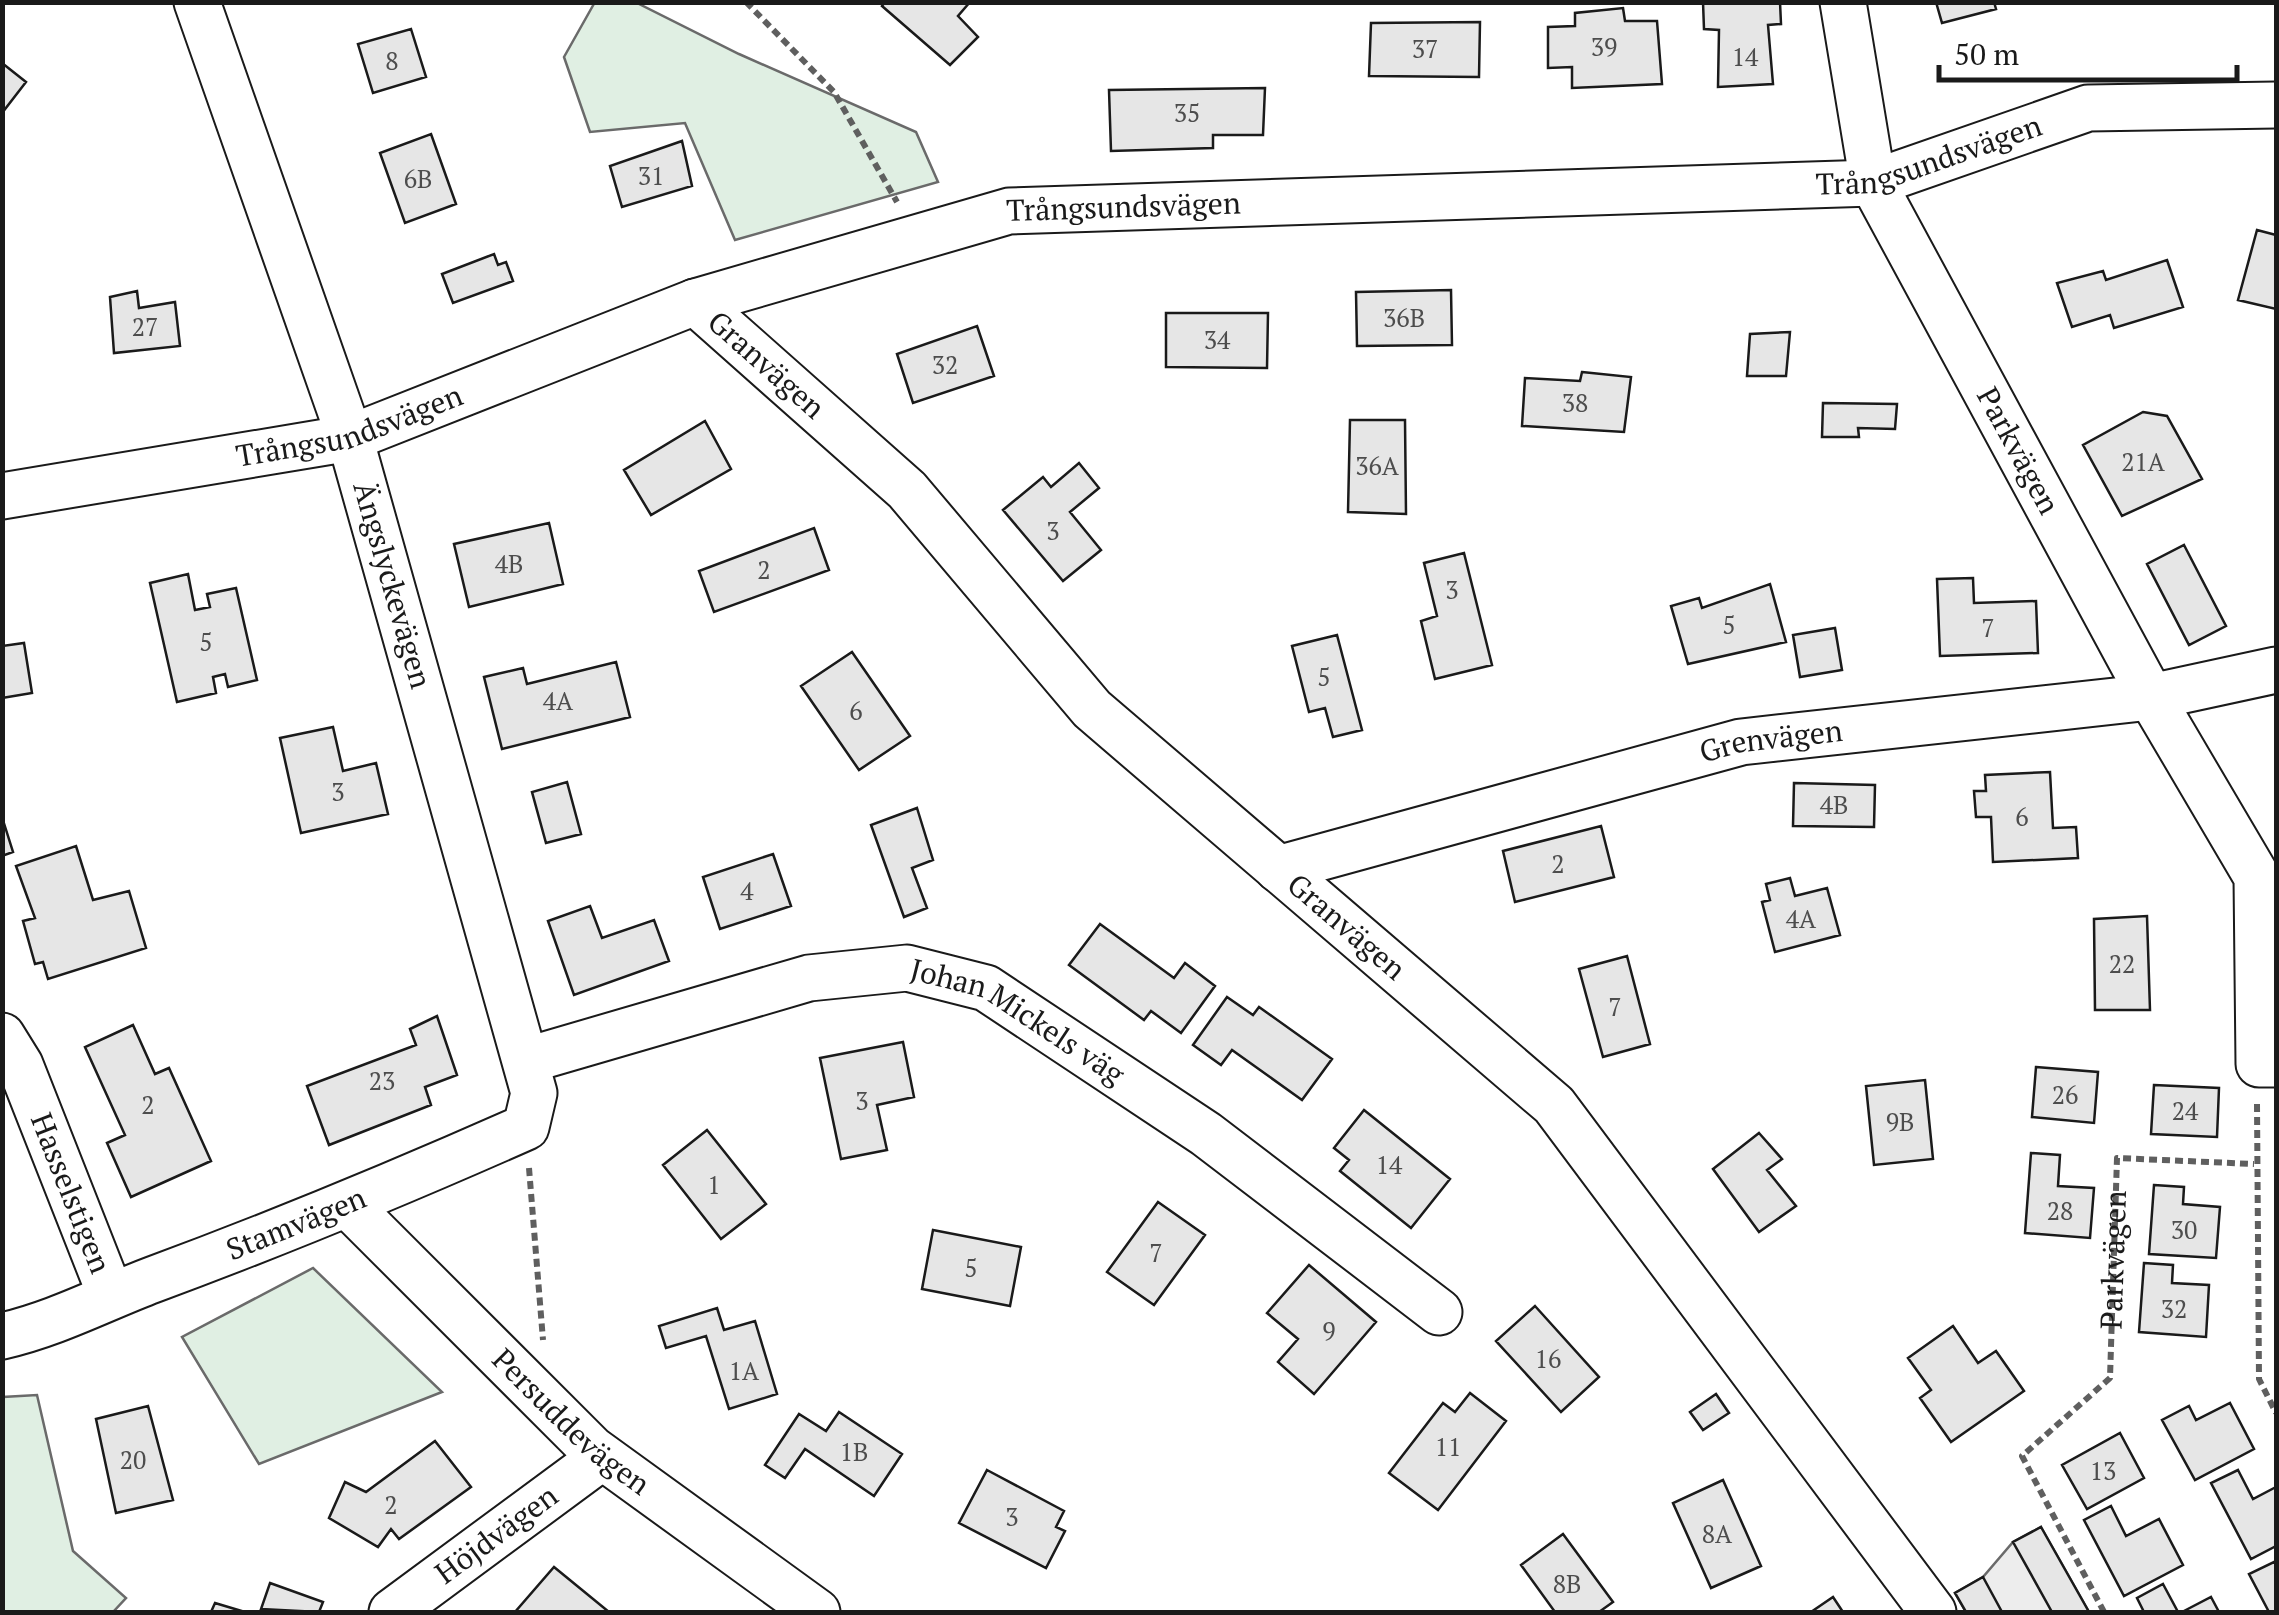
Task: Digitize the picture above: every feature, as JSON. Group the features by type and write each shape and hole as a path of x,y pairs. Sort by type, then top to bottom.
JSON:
{"street":[{"name":"Ängslyckevägen","path":"197,2 350,438 528,1060"},
{"name":"Parkvägen","path":"1843,2 1873,183 2151,698 2266,883 2268,1064"},
{"name":"Trångsundsvägen","path":"2,496 350,438 695,302 1009,211 1873,183 2088,108 2276,105"},
{"name":"Granvägen","path":"695,302 907,490 1092,709 1554,1105 1933,1612"},
{"name":"Grenvägen","path":"1278,869 1741,742 2151,698 2276,670"},
{"name":"Johan Mickels väg","path":"528,1060 809,978 907,968 986,988 1206,1134 1439,1312"},
{"name":"Hasselstigen","path":"2,1036 20,1065 111,1296"},
{"path":"526,1127 534,1093 528,1060"},
{"name":"Stamvägen","path":"2,1336 44,1327 111,1296 350,1206 526,1127"},
{"name":"Persuddevägen","path":"350,1206 602,1457 817,1612"},
{"name":"Höjdvägen","path":"392,1612 602,1457"}],"path":[{"path":"746,2 834,92 918,237"},
{"path":"2268,1064 2254,1164 2259,1379 2276,1413"},
{"path":"526,1127 548,1406"},
{"name":"Parkvägen","path":"2104,1612 2022,1456 2110,1378 2118,1158 2254,1164"}],"green space":[{"path":"595,2 637,3 739,54 916,132 938,182 735,240 685,123 590,132 564,57"},
{"path":"313,1268 442,1392 259,1464 182,1337"},
{"path":"37,1395 73,1551 126,1598 113,1612 3,1612 3,1397"}],"shaded area":[{"path":"2041,1527 2089,1612 1966,1612 1955,1593 1983,1577 2013,1542"}],"building":[{"path":"885,2 970,2 958,16 978,37 950,65 882,6"},
{"path":"1703,2 1780,2 1781,24 1768,25 1773,84 1718,87 1719,30 1704,29"},
{"path":"1936,2 1994,2 1996,9 1942,23"},
{"path":"1623,8 1625,21 1657,21 1662,84 1572,88 1572,67 1548,68 1548,27 1575,26 1575,13"},
{"path":"1480,22 1479,77 1369,76 1371,23"},
{"path":"411,29 426,77 373,93 358,44"},
{"path":"2,63 26,82 2,113"},
{"path":"1265,88 1263,135 1213,135 1213,148 1111,151 1109,90"},
{"path":"431,134 456,204 405,223 380,153"},
{"path":"682,141 692,186 622,207 610,166"},
{"path":"2257,230 2276,235 2276,309 2238,300"},
{"path":"494,254 498,265 506,262 513,281 453,303 442,274"},
{"path":"2167,260 2183,307 2114,328 2110,315 2072,327 2057,283 2103,271 2106,280"},
{"path":"1451,290 1452,345 1357,346 1356,292"},
{"path":"137,291 139,308 175,302 180,346 114,353 110,297"},
{"path":"1166,313 1268,313 1267,368 1166,367"},
{"path":"977,326 994,376 913,403 897,354"},
{"path":"1790,332 1786,376 1747,376 1750,334"},
{"path":"1582,372 1631,377 1624,432 1522,426 1525,378 1580,381"},
{"path":"1823,403 1897,404 1895,429 1858,428 1859,437 1822,437"},
{"path":"2143,412 2167,416 2202,479 2122,516 2083,445"},
{"path":"1350,420 1405,420 1406,514 1348,512"},
{"path":"705,421 731,469 651,515 624,470"},
{"path":"1079,463 1099,488 1070,512 1101,550 1063,581 1003,510 1043,477 1051,487"},
{"path":"549,523 563,584 469,607 454,544"},
{"path":"814,528 829,570 714,612 699,571"},
{"path":"2184,545 2226,626 2189,645 2147,564"},
{"path":"1464,553 1492,665 1435,679 1421,621 1437,616 1424,563"},
{"path":"188,574 195,610 210,607 207,594 236,588 257,680 228,687 225,674 213,677 216,693 177,702 150,583"},
{"path":"1973,578 1974,603 2036,601 2038,653 1940,656 1937,579"},
{"path":"1770,584 1786,642 1688,664 1671,606 1699,598 1702,608"},
{"path":"1835,628 1842,670 1800,677 1793,635"},
{"path":"1337,635 1362,730 1333,737 1325,708 1309,712 1292,646"},
{"path":"24,643 32,693 2,698 2,646"},
{"path":"852,652 910,736 859,770 801,686"},
{"path":"616,662 630,717 502,749 484,677 523,668 527,684"},
{"path":"333,727 343,771 376,763 388,814 301,833 280,738"},
{"path":"2050,772 2053,828 2076,827 2078,858 1993,862 1991,817 1976,817 1974,791 1986,791 1985,775"},
{"path":"567,782 581,834 546,843 532,792"},
{"path":"1794,783 1875,785 1874,827 1793,826"},
{"path":"917,808 933,860 912,868 927,908 904,917 871,825"},
{"path":"2,817 13,852 2,856"},
{"path":"1601,826 1614,877 1515,902 1503,851"},
{"path":"76,846 93,900 129,891 146,948 48,979 43,962 35,964 23,921 35,918 16,866"},
{"path":"773,854 791,906 720,929 703,877"},
{"path":"1790,878 1795,896 1827,888 1840,935 1775,952 1762,902 1770,900 1766,884"},
{"path":"590,906 602,938 654,920 669,961 574,995 548,921"},
{"path":"2147,916 2150,1010 2095,1010 2094,919"},
{"path":"1100,924 1174,978 1185,963 1215,986 1181,1033 1151,1011 1144,1020 1069,965"},
{"path":"1627,956 1650,1044 1603,1057 1579,969"},
{"path":"1227,997 1253,1015 1259,1007 1332,1059 1302,1100 1232,1050 1221,1065 1193,1045"},
{"path":"437,1016 457,1075 425,1087 431,1105 329,1145 307,1086 416,1045 410,1029"},
{"path":"133,1025 155,1074 169,1068 211,1161 131,1197 107,1143 125,1135 85,1047"},
{"path":"903,1042 914,1097 877,1105 887,1150 841,1159 820,1058"},
{"path":"2036,1067 2098,1072 2094,1123 2032,1117"},
{"path":"1925,1080 1933,1159 1874,1165 1866,1086"},
{"path":"2154,1085 2219,1088 2217,1137 2151,1134"},
{"path":"1364,1110 1450,1179 1411,1228 1340,1171 1349,1160 1334,1148"},
{"path":"707,1130 766,1204 721,1239 663,1165"},
{"path":"1759,1133 1782,1159 1767,1170 1796,1206 1759,1232 1713,1169"},
{"path":"2031,1153 2060,1155 2058,1186 2094,1188 2090,1238 2025,1233"},
{"path":"2154,1185 2184,1187 2183,1204 2220,1207 2216,1258 2149,1254"},
{"path":"1158,1202 1205,1235 1154,1305 1107,1272"},
{"path":"933,1230 1021,1247 1010,1306 922,1289"},
{"path":"2144,1263 2173,1265 2172,1283 2209,1285 2206,1337 2139,1332"},
{"path":"1309,1265 1376,1322 1314,1394 1278,1362 1298,1339 1267,1313"},
{"path":"1535,1306 1599,1377 1561,1412 1496,1341"},
{"path":"717,1308 724,1330 755,1321 777,1394 729,1409 706,1336 666,1348 659,1326"},
{"path":"1953,1326 1978,1363 1996,1351 2024,1391 1951,1442 1920,1398 1931,1390 1908,1358"},
{"path":"1470,1393 1506,1421 1438,1510 1389,1473 1443,1403 1455,1412"},
{"path":"1716,1394 1729,1413 1703,1430 1690,1412"},
{"path":"2230,1403 2254,1449 2195,1480 2162,1420 2189,1406 2196,1420"},
{"path":"148,1406 173,1500 116,1513 96,1419"},
{"path":"839,1412 902,1454 874,1496 805,1449 785,1478 765,1465 799,1414 826,1431"},
{"path":"2120,1433 2144,1478 2087,1509 2062,1465"},
{"path":"435,1441 471,1487 399,1539 391,1529 378,1547 329,1518 345,1482 366,1492"},
{"path":"987,1470 1064,1511 1056,1527 1065,1531 1046,1568 959,1523"},
{"path":"2238,1470 2253,1499 2276,1487 2276,1546 2251,1559 2211,1483"},
{"path":"1723,1480 1761,1566 1711,1588 1673,1503"},
{"path":"2111,1506 2126,1536 2159,1519 2183,1565 2124,1596 2084,1520"},
{"path":"2041,1527 2089,1612 2052,1612 2013,1542"},
{"path":"1563,1534 1613,1602 1599,1612 1555,1612 1521,1565"},
{"path":"2276,1561 2276,1612 2269,1612 2249,1574"},
{"path":"554,1567 609,1612 515,1612"},
{"path":"1983,1577 2002,1612 1966,1612 1955,1593"},
{"path":"270,1583 323,1602 319,1612 261,1609"},
{"path":"2163,1584 2178,1612 2144,1612 2137,1598"},
{"path":"1833,1597 1843,1612 1811,1612"},
{"path":"2211,1597 2219,1612 2182,1612"},
{"path":"215,1603 245,1612 211,1612"}]}
